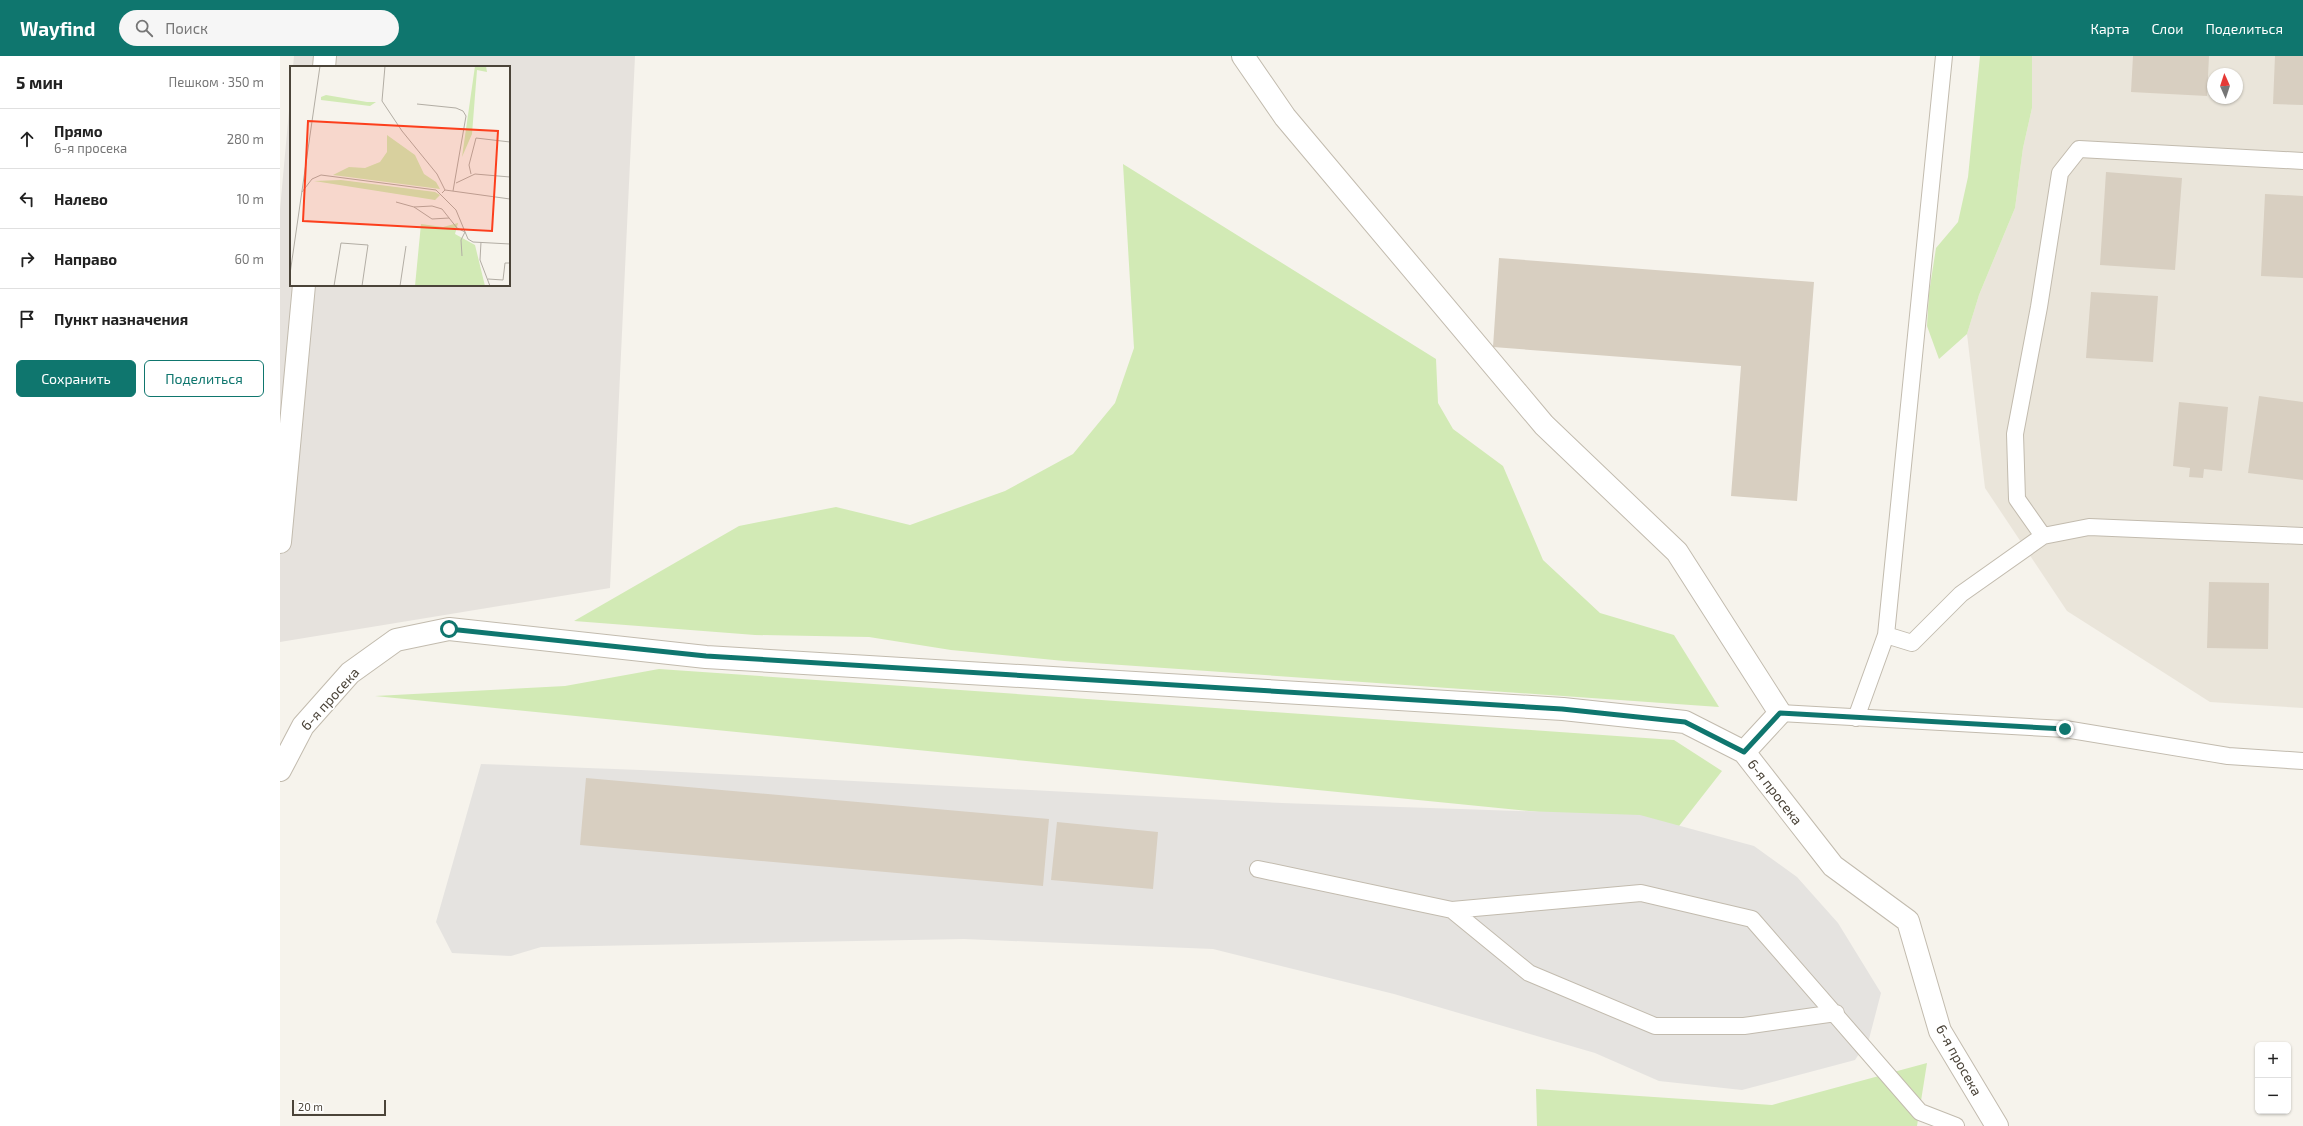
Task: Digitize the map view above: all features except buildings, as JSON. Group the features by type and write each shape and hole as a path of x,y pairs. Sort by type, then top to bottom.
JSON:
{"street":[{"path":"324,66 325,56"},
{"path":"1243,56 1285,117 1544,425 1677,552 1780,713 1744,752"},
{"path":"280,542 304,286"},
{"name":"6-я просека","path":"280,770 303,726 350,672 396,640 449,629 706,656 1562,709 1685,722 1744,752 1832,866 1908,921 1940,1031 1997,1126"}],"lane":[{"path":"1856,718 1886,635 1944,56"},
{"path":"2044,536 2017,498 2015,434 2039,307 2060,173 2079,149 2303,161"},
{"path":"1886,635 1912,643 1961,594 2044,536 2089,527 2303,536"},
{"path":"1780,713 2065,729 2228,756 2303,761"},
{"path":"1258,869 1452,910 1641,893 1752,919 1836,1013 1920,1112 1956,1126"},
{"path":"1452,910 1529,972 1655,1026 1744,1026 1836,1013"}],"shaded area":[{"path":"294,56 635,56 610,588 280,642 280,209 290,100 290,286 510,286 510,66 293,66"},
{"path":"2032,56 2303,56 2303,708 2210,702 2067,611 1985,488 1967,334 1979,295 2015,208 2023,148 2032,108"},
{"path":"481,764 641,770 1282,803 1640,815 1754,846 1797,877 1838,923 1881,993 1869,1039 1855,1060 1742,1090 1659,1081 1595,1053 1394,994 1213,949 964,939 541,947 511,956 452,953 436,922"}],"green space":[{"path":"1980,56 2032,56 2032,108 2023,148 2015,208 1979,295 1967,334 1939,359 1927,326 1929,293 1936,248 1958,222 1968,177"},
{"path":"1123,164 1436,359 1438,403 1453,429 1503,466 1543,560 1600,613 1674,635 1719,707 1064,661 951,650 869,637 755,635 574,621 739,526 836,507 910,525 1005,491 1073,454 1115,403 1134,348"},
{"path":"659,669 1674,740 1722,771 1679,826 375,696 565,686"},
{"path":"1927,1063 1917,1126 1537,1126 1536,1089 1772,1105"}],"route":[{"path":"449,629 706,656 1562,709 1685,722 1744,752 1780,713 2065,729"}]}
